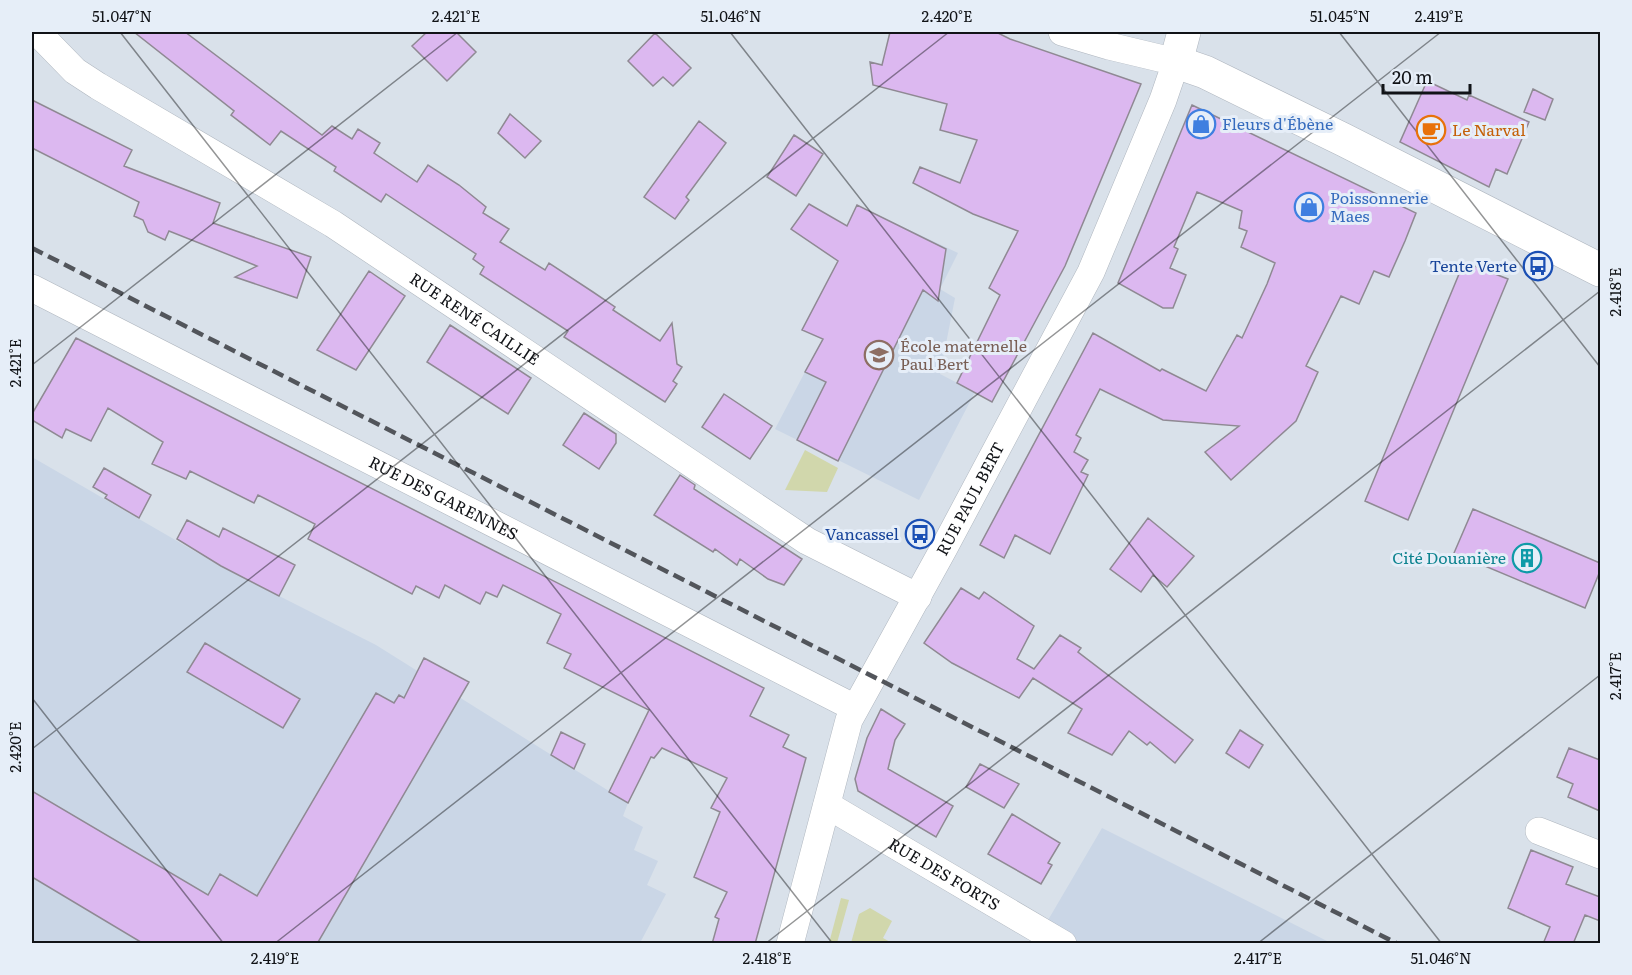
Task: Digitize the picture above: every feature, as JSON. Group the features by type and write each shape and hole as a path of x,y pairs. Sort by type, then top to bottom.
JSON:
{"street":[{"name":"RUE RENÉ CAILLIE","path":"38,32 64,60 87,79 342,230 807,541 918,597"},
{"path":"1062,32 1108,46 1180,46 1214,76 1600,270"},
{"name":"RUE PAUL BERT","path":"790,944 844,732 1091,272 1163,100 1180,46"},
{"name":"RUE DES GARENNES","path":"32,288 855,708"},
{"name":"RUE DES FORTS","path":"827,805 1064,944"},
{"path":"1539,831 1600,855"}],"shaded area":[{"name":"École maternelle Paul Bert","path":"857,205 958,253 940,289 955,298 940,374 975,392 919,500 775,429 858,271 832,256"},
{"path":"32,457 222,567 376,645 628,803 623,816 643,827 634,850 658,861 647,885 666,894 640,943 32,943"},
{"path":"1102,828 1331,943 1034,944"}],"green space":[{"path":"805,450 838,468 827,492 785,490"},
{"path":"841,898 849,900 837,943 829,943"},
{"path":"870,908 892,921 883,938 892,943 851,943 859,914"}],"building":[{"path":"134,32 185,32 322,135 332,126 352,139 358,129 380,143 374,153 417,182 428,165 459,185 486,207 483,213 509,229 500,242 545,270 549,263 615,307 613,310 660,341 672,323 677,364 682,367 673,381 677,384 665,402 564,337 568,331 480,274 484,267 473,259 476,254 386,194 381,202 334,171 336,167 281,131 270,145 231,115 234,111"},
{"path":"427,32 456,32 476,52 447,81 412,46"},
{"path":"890,32 996,32 1010,39 1141,84 1065,266 992,402 957,383 1000,295 989,288 1018,231 973,214 913,183 920,167 960,183 977,140 940,130 947,104 873,85 870,62 882,65"},
{"path":"655,33 691,68 673,86 663,77 653,86 628,61"},
{"path":"1427,81 1467,100 1469,95 1529,122 1507,174 1496,169 1489,187 1400,142"},
{"path":"1533,89 1553,99 1545,120 1524,112"},
{"path":"32,100 132,150 124,166 220,203 213,223 311,257 297,298 235,277 257,266 169,231 165,240 148,232 143,220 134,216 139,202 32,148"},
{"path":"1192,105 1416,213 1405,241 1389,277 1374,271 1359,304 1341,296 1306,366 1318,372 1296,421 1231,480 1205,452 1239,426 1163,420 1100,389 1076,435 1081,438 1074,452 1088,460 1081,472 1088,475 1050,554 1015,535 1004,558 980,545 1093,333 1160,371 1162,369 1206,391 1237,335 1242,338 1267,284 1275,263 1241,247 1247,231 1239,228 1242,211 1197,192 1174,247 1178,249 1170,268 1186,275 1173,308 1163,308 1118,283"},
{"path":"510,114 541,141 525,158 498,133"},
{"path":"699,121 726,143 686,197 689,200 675,219 644,197"},
{"path":"794,135 823,154 796,196 767,177"},
{"path":"809,204 847,226 857,205 946,249 938,301 923,290 838,461 797,440 826,382 805,372 823,339 802,330 838,261 791,229"},
{"path":"1464,262 1508,279 1408,520 1365,501"},
{"path":"369,271 405,296 356,370 317,350"},
{"path":"450,325 531,378 508,414 427,362"},
{"path":"76,338 764,688 750,716 789,735 783,747 806,758 755,944 712,944 719,919 715,917 727,892 694,877 720,812 711,808 727,778 662,748 654,758 651,757 628,803 609,792 649,710 564,668 571,654 547,643 561,614 503,585 497,597 486,592 480,604 445,585 439,598 416,586 412,594 308,539 315,524 258,495 254,503 190,471 186,479 152,464 163,442 108,408 91,441 66,429 62,438 32,420 32,414"},
{"path":"724,394 772,426 750,459 702,427"},
{"path":"584,413 616,434 616,443 599,469 563,445"},
{"path":"104,468 151,495 139,518 105,498 107,495 93,487"},
{"path":"680,475 695,485 694,489 802,559 784,585 768,579 740,559 737,565 715,549 713,552 654,515"},
{"name":"Cité Douanière","path":"1473,509 1600,563 1600,571 1585,608 1454,553"},
{"path":"1148,518 1194,556 1167,587 1153,575 1141,592 1110,569"},
{"path":"187,520 219,537 223,528 295,565 279,596 221,566 177,539"},
{"path":"961,588 979,599 984,592 1034,626 1017,659 1034,669 1060,635 1081,648 1078,652 1193,740 1175,763 1150,742 1147,745 1129,731 1112,755 1068,733 1082,709 1033,678 1019,698 952,663 924,643"},
{"path":"205,643 300,699 283,728 187,672"},
{"path":"424,658 469,682 317,944 144,944 32,877 32,791 208,895 220,874 257,896 376,693 394,703 399,695 404,698"},
{"path":"881,709 905,724 895,740 888,769 953,806 936,837 858,791 855,779 867,738"},
{"path":"1240,730 1263,745 1249,768 1226,753"},
{"path":"561,732 585,744 574,769 551,755"},
{"path":"1569,748 1600,760 1600,811 1568,797 1573,784 1557,777"},
{"path":"980,764 1019,784 1004,808 966,787"},
{"path":"1012,814 1060,843 1048,863 1052,865 1041,884 988,854"},
{"path":"1531,850 1573,867 1566,884 1600,897 1600,921 1585,915 1573,944 1543,944 1550,927 1508,908"}],"railway":[{"path":"32,248 1398,944"}],"place":[{"name":"Fleurs d'Ébène","path":"1201,124"},
{"name":"Le Narval","path":"1431,130"},
{"name":"Poissonnerie Maes","path":"1309,207"},
{"name":"Tente Verte","path":"1538,266"},
{"name":"École maternelle Paul Bert","path":"879,355"},
{"name":"Vancassel","path":"920,534"},
{"name":"Cité Douanière","path":"1527,558"}]}
